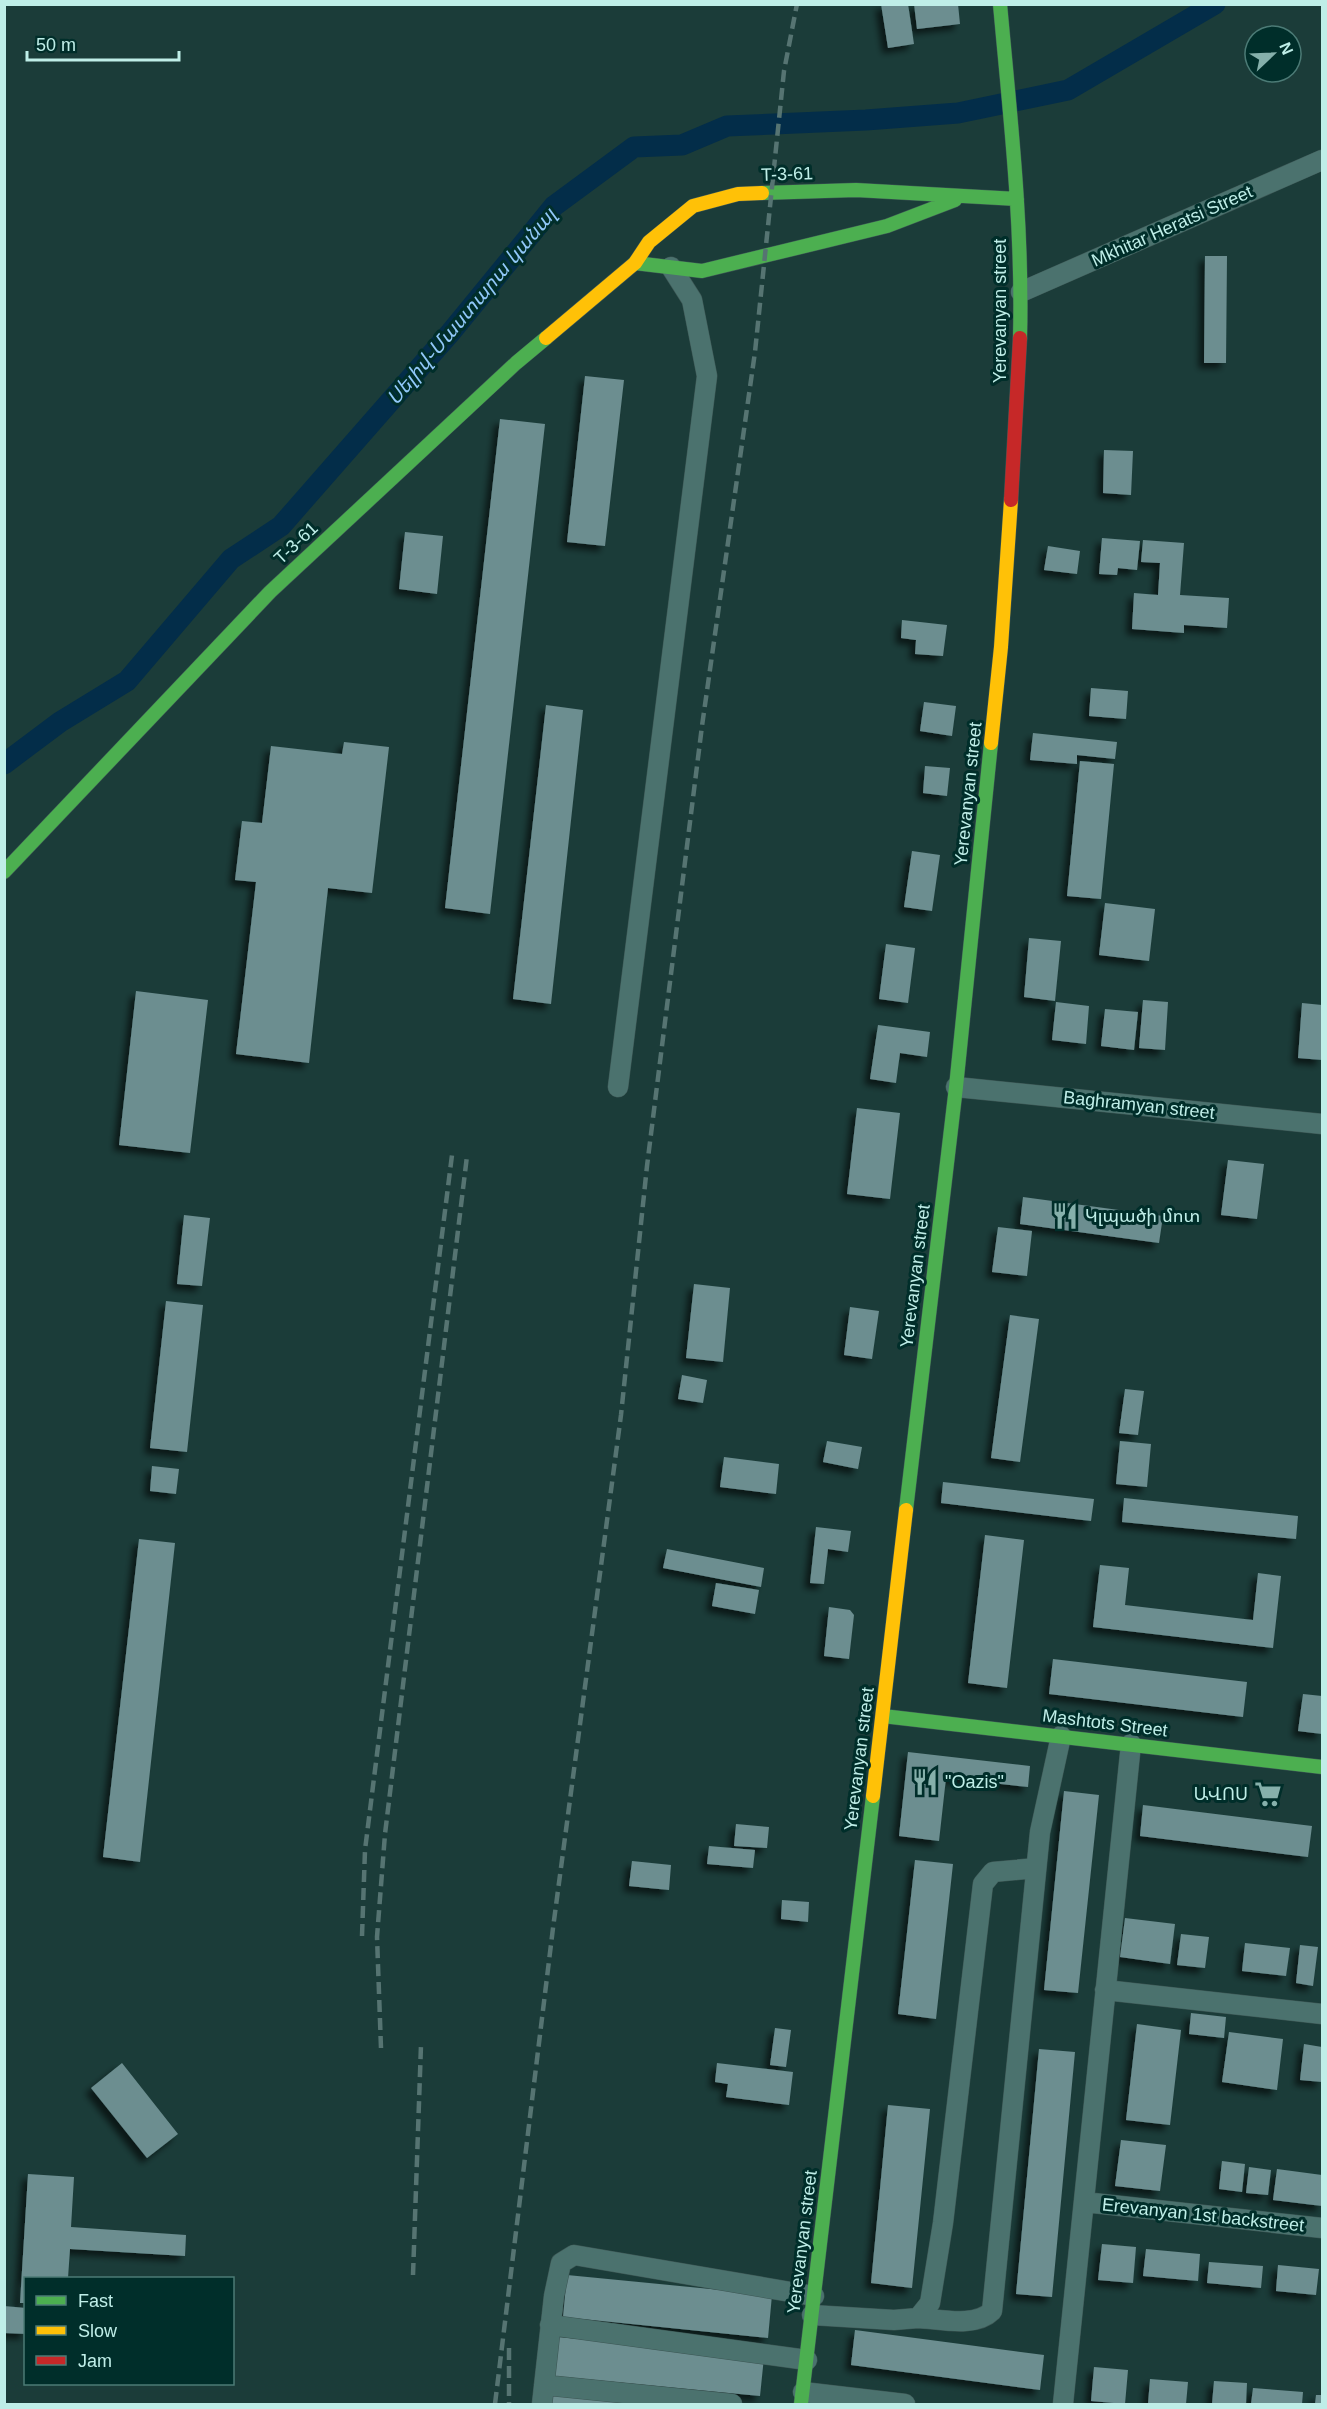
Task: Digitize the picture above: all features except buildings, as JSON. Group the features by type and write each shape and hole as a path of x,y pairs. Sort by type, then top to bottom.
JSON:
{"main road":[{"name":"Yerevanyan street","path":"802,2398 956,1087 1001,646 1018,396 1021,292 1017,199 1000,4"},
{"name":"T-3-61","path":"4,872 270,592 516,363 635,263 649,242 693,206 738,194 856,190 1017,199"},
{"name":"T-3-61","path":"635,263 702,271 876,229 966,196"},
{"name":"Mashtots Street","path":"883,1716 1323,1767"}],"street":[{"name":"Mkhitar Heratsi Street","path":"1021,292 1323,160"},
{"path":"618,1087 707,376 692,300 671,267"},
{"name":"Baghramyan street","path":"956,1087 1323,1124"},
{"path":"542,2404 550,2325 561,2263 574,2255 894,2320 918,2318 965,2321 984,2318 992,2311 1040,1832 1061,1736"},
{"path":"1063,2404 1131,1744"},
{"path":"918,2318 930,2303 943,2223 983,1884 993,1872 1036,1868"},
{"path":"1106,1990 1323,2014"},
{"name":"Erevanyan 1st backstreet","path":"1084,2202 1323,2228"},
{"path":"550,2325 807,2360"},
{"path":"544,2385 732,2404"},
{"path":"802,2398 905,2404"}],"waterway":[{"name":"Սելիվ֊Մաստարա կանալ","path":"4,764 60,722 127,681 231,559 281,526 451,332 554,206 634,147 682,145 727,126 866,120 958,113 1068,90 1215,4"}],"railway":[{"path":"495,2404 553,1928 621,1415 647,1166 702,726 755,352 784,71 797,4"},
{"path":"362,1936 365,1850 452,1155"},
{"path":"381,2048 377,1937 385,1834 467,1156"},
{"path":"413,2275 421,2045"},
{"path":"509,2348 509,2404"}],"traffic: fast":[{"path":"1000,4 1018,212 1020,338"},
{"path":"762,193 856,190 1017,199"},
{"path":"635,263 702,271 887,226 955,200"},
{"path":"4,872 270,592 516,363 546,338"},
{"path":"906,1510 956,1087 991,743"},
{"path":"883,1716 1322,1767"},
{"path":"801,2404 873,1796"}],"traffic: slow":[{"path":"546,338 635,263 649,242 693,206 738,194 762,193"},
{"path":"991,743 1001,647 1011,500"},
{"path":"873,1796 906,1510"}],"traffic: jam":[{"path":"1011,500 1020,338"}],"place":[{"name":"Կլպածի մոտ","path":"1065,1216"},
{"name":"\"Oazis\"","path":"925,1782"},
{"name":"ԱՎՈՍ","path":"1268,1794"}]}
